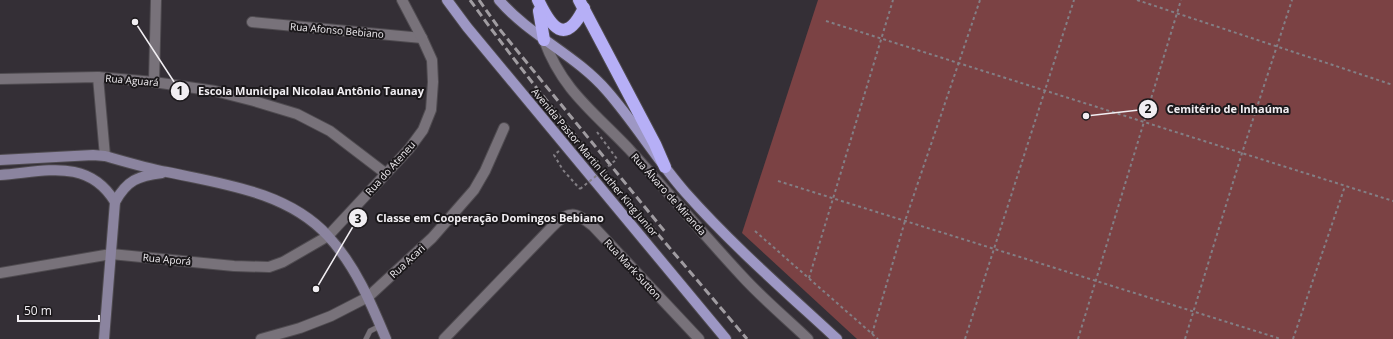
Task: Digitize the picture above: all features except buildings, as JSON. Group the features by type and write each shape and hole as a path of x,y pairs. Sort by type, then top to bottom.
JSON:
{"highway":[{"path":"537,0 544,40"},
{"path":"537,0 551,24 561,30 574,24 581,4"},
{"path":"581,4 655,144 664,167"}],"main road":[{"name":"Avenida Pastor Martin Luther King Junior","path":"447,0 477,39 726,339"},
{"path":"499,0 515,16 544,40 587,71 607,91 664,167 742,252 837,339"},
{"path":"0,160 93,155 105,156 167,172 227,184 266,196 284,204 302,215 328,236 350,266 368,297 386,339"},
{"path":"0,175 63,170 80,172 102,184 115,202"},
{"path":"104,339 115,202 126,186 134,179 146,175 167,172"}],"street":[{"path":"154,82 156,0"},
{"name":"Rua do Ateneu","path":"328,236 385,173 409,149 418,136 431,110 433,82 432,60 402,0"},
{"name":"Rua Afonso Bebiano","path":"252,22 422,38"},
{"name":"Rua Álvaro de Miranda","path":"544,40 555,67 567,85 593,114 628,148 743,277 808,339"},
{"path":"98,78 105,156"},
{"name":"Rua Aguará","path":"0,79 98,78 154,82 254,100 297,114 330,131 385,173"},
{"name":"Rua Acari","path":"261,339 300,328 331,316 368,297 432,238 474,190 485,171 504,128"},
{"name":"Rua Mark Sutton","path":"444,339 550,228 561,218 569,214 579,215 593,226 699,339"},
{"name":"Rua Aporá","path":"0,273 111,254 241,267 270,267 283,262 328,236"}],"lane":[{"path":"366,339 370,331 380,326"}],"path":[{"path":"809,278 893,0"},
{"path":"872,334 905,221 960,63 980,0"},
{"path":"965,339 1074,0"},
{"path":"1137,0 1393,85"},
{"path":"1078,339 1182,0"},
{"path":"1185,339 1242,153 1292,0"},
{"path":"826,21 1393,201"},
{"path":"554,155 563,170 580,189 617,159"},
{"path":"778,181 1281,339"},
{"path":"1293,339 1346,186"},
{"path":"755,231 878,339"}],"shaded area":[{"path":"818,0 1393,0 1393,339 857,339 742,233"}],"railway":[{"path":"470,0 502,44 570,130 747,339"},
{"path":"479,0 501,31 666,233"}],"place":[{"name":"Escola Municipal Nicolau Antônio Taunay","path":"135,22"},
{"name":"Cemitério de Inhaúma","path":"1086,116"},
{"name":"Classe em Cooperação Domingos Bebiano","path":"316,289"}]}
